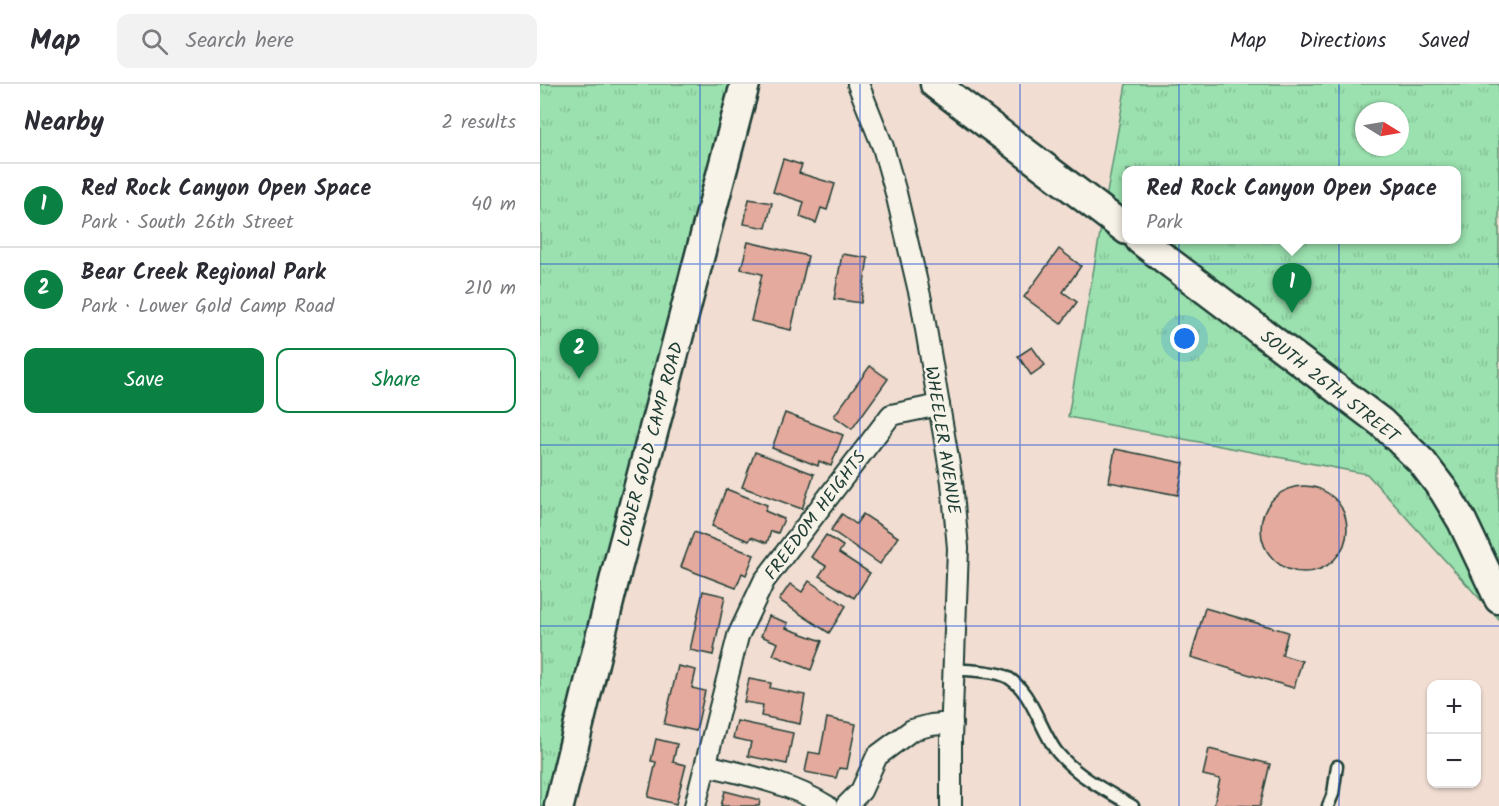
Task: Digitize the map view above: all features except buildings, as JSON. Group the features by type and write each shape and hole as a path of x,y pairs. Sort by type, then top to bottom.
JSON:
{"street":[{"name":"LOWER GOLD CAMP ROAD","path":"559,806 617,569 745,84"},
{"name":"WHEELER AVENUE","path":"858,84 883,147 896,193 921,300 952,482 958,548 951,806"},
{"path":"935,84 1122,226"},
{"name":"SOUTH 26TH STREET","path":"1145,244 1382,423 1422,462 1444,491 1462,521 1499,599"},
{"name":"FREEDOM HEIGHTS","path":"695,806 738,636 764,581 891,415 939,405"},
{"path":"846,806 861,791 877,756 912,730 952,723"},
{"path":"706,765 783,784 827,806"}],"lane":[{"path":"954,669 995,674 1006,677 1018,686 1030,701 1042,729 1058,753 1088,780 1133,806"},
{"path":"1328,806 1333,794 1337,766"}],"green space":[{"path":"540,84 729,84 590,615 543,806 540,806"},
{"path":"1126,84 1499,84 1499,620 1367,474 1068,417"}],"place":[{"name":"Red Rock Canyon Open Space","path":"1292,313"},
{"name":"Bear Creek Regional Park","path":"579,379"}]}
